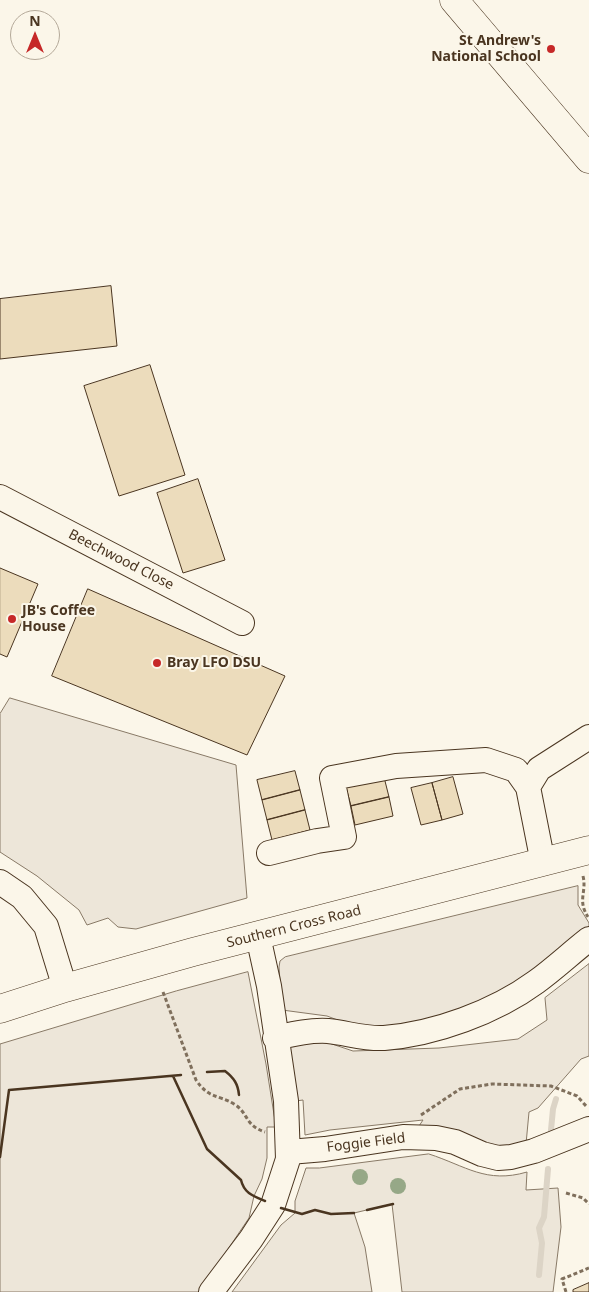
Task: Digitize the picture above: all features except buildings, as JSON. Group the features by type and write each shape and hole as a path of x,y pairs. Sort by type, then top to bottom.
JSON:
{"main road":[{"path":"454,0 589,159"},
{"name":"Southern Cross Road","path":"0,1009 65,988 258,936 583,852"}],"street":[{"name":"Beechwood Close","path":"0,497 242,623"},
{"path":"528,787 539,768 589,737"},
{"path":"268,853 317,841 344,837 332,778 396,766 486,760 516,770 528,787 543,863"},
{"path":"1,885 22,897 46,926 65,988"},
{"path":"211,1292 251,1239 273,1205 288,1141 286,1101 258,936"},
{"path":"275,1038 310,1030 344,1033 365,1038 384,1038 415,1034 469,1018 505,1003 537,982 589,939"},
{"name":"Foggie Field","path":"288,1141 325,1148 403,1137 436,1138 455,1142 482,1154 498,1158 534,1151 587,1123"}],"path":[{"path":"583,852 584,882 581,899 583,909 589,918"},
{"path":"163,992 196,1080 203,1090 240,1109 255,1128 272,1132 288,1141"},
{"path":"403,1137 420,1116 460,1089 492,1084 551,1086 577,1096 587,1123"},
{"path":"566,1193 583,1198 589,1204"},
{"path":"566,1292 562,1279 589,1268"}],"shaded area":[{"path":"10,698 236,765 247,898 136,929 118,927 108,918 87,925 79,910 37,876 0,852 0,714"},
{"path":"578,886 578,905 589,923 589,928 536,977 437,1023 361,1029 327,1016 282,1010 279,967 280,961 285,957"},
{"path":"589,964 589,1056 581,1059 538,1108 529,1112 526,1144 496,1148 450,1130 432,1126 419,1126 423,1120 330,1130 305,1135 303,1100 296,1101 288,1039 311,1037 353,1051 439,1048 518,1039 547,1020 545,998"},
{"path":"248,972 276,1127 267,1127 267,1158 262,1179 254,1196 249,1218 199,1292 0,1292 0,1044 176,991"},
{"path":"429,1154 488,1175 513,1175 527,1172 526,1190 558,1188 561,1227 553,1292 402,1292 392,1204 354,1213 365,1247 372,1292 232,1292 281,1225 295,1213 295,1201 306,1168"}],"waterway":[{"path":"551,1130 556,1099"},
{"path":"539,1275 542,1243 539,1228 544,1217 548,1169"}],"wall":[{"path":"207,1072 225,1071 235,1082 239,1095"},
{"path":"0,1157 9,1090 181,1075"},
{"path":"173,1076 207,1149 241,1180 247,1191 265,1201"},
{"path":"367,1210 393,1204"},
{"path":"281,1208 302,1214 315,1210 331,1214 354,1213"}],"place":[{"name":"St Andrew's National School","path":"551,49"},
{"name":"JB's Coffee House","path":"12,619"},
{"name":"Bray LFO DSU","path":"157,663"}]}
